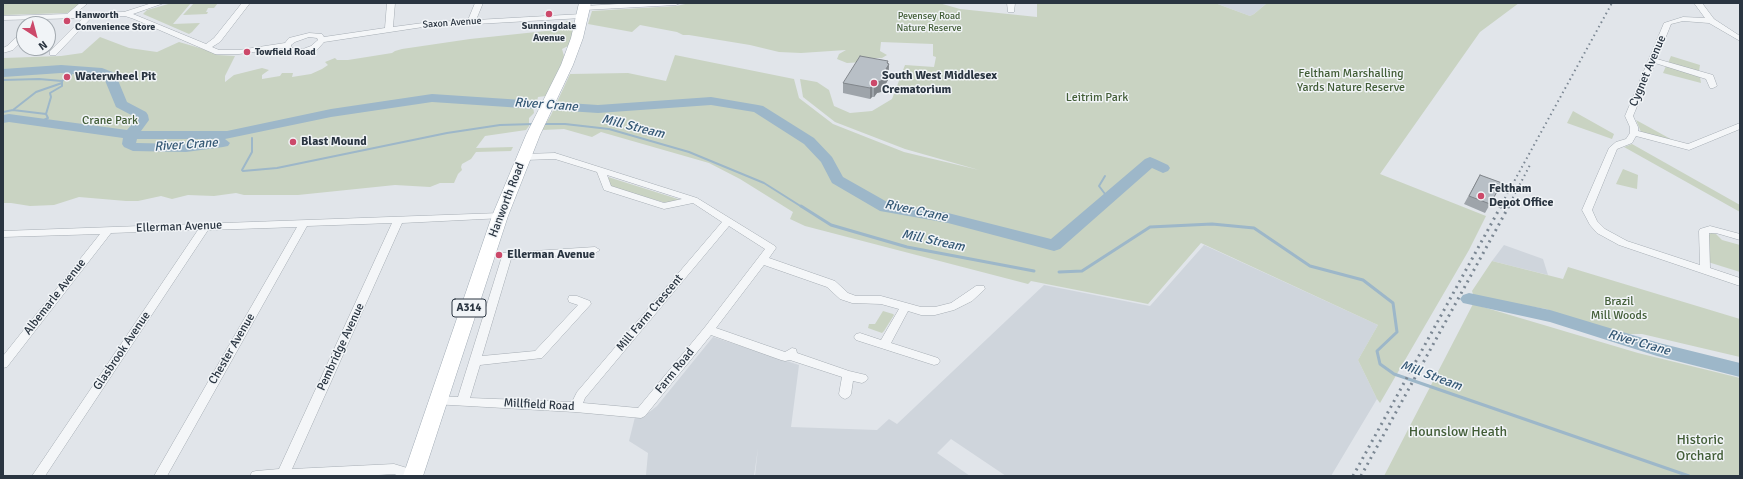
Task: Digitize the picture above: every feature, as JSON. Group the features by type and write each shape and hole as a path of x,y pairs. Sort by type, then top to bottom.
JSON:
{"main road":[{"name":"Hanworth Road","path":"415,470 500,216 524,157 568,65 587,8"}],"street":[{"path":"70,15 84,3"},
{"path":"125,14 160,3"},
{"path":"206,47 217,40 246,3"},
{"path":"388,30 391,3"},
{"path":"471,22 479,3"},
{"name":"Saxon Avenue","path":"287,46 287,48 293,51 303,51 314,48 322,40 423,25 471,22 587,8 676,3"},
{"path":"1698,3 1710,21 1740,39"},
{"path":"56,50 91,14"},
{"name":"Saxon Avenue","path":"46,16 125,14 137,17 218,52 230,53 287,46 292,40 304,35 319,36 322,40"},
{"name":"Saxon Avenue","path":"4,19 16,18"},
{"name":"Cygnet Avenue","path":"1634,133 1634,128 1629,116 1670,22 1688,19 1710,21"},
{"path":"3,51 16,43"},
{"path":"1653,60 1710,73 1713,86"},
{"path":"1740,126 1690,147 1634,133 1629,141 1619,144 1613,148 1587,210 1593,223 1601,231 1623,243 1705,269 1740,282"},
{"path":"524,157 555,156 601,170 694,200 728,221"},
{"path":"601,170 607,188 664,206 694,200"},
{"name":"Ellerman Avenue","path":"5,236 206,226 500,216"},
{"name":"Pembridge Avenue","path":"283,475 399,220"},
{"name":"Farm Road","path":"641,413 709,330 771,248 728,221"},
{"name":"Mill Farm Crescent","path":"575,407 581,395 728,221"},
{"name":"Chester Avenue","path":"160,476 304,223"},
{"name":"Glasbrook Avenue","path":"38,476 206,226"},
{"path":"1705,269 1704,231 1710,229 1718,230 1740,237"},
{"name":"Albemarle Avenue","path":"3,364 108,230"},
{"path":"463,401 507,256 595,250"},
{"path":"762,260 830,284 844,296 856,300 881,300 921,311 935,311 954,306 980,289"},
{"path":"475,361 538,356 586,304 573,299"},
{"path":"884,344 906,308"},
{"path":"709,330 784,357 791,354 848,375 862,378"},
{"path":"860,337 934,361"},
{"path":"845,394 848,375"},
{"name":"Millfield Road","path":"437,401 575,407 641,413"},
{"path":"394,469 415,470"},
{"path":"256,476 394,469 415,470"}],"shaded area":[{"path":"1215,3 1267,3 1250,16"},
{"path":"1204,245 1378,325 1358,360 1377,399 1331,476 1006,476 951,439 937,453 970,476 755,476 758,448 754,476 646,475 648,453 629,441 635,417 643,417 657,406 713,337 799,365 791,427 877,430 889,419 897,424 1044,285 1150,306"},
{"path":"1504,245 1543,259 1548,275 1492,261"}],"green space":[{"path":"3,3 80,3 67,13 3,15"},
{"path":"172,3 191,3 173,24 200,23 189,34 143,14 147,10"},
{"path":"194,3 218,3 214,8 208,8 206,12 208,12 207,14 183,15"},
{"path":"690,3 939,3 960,9 1037,17 1037,3 1215,3 1250,16 1267,3 1519,3 1480,32 1380,174 1486,216 1469,250 1380,403 1358,360 1378,325 1201,243 1148,304 1031,281 1028,284 805,226 790,219 793,212 740,179 709,163 601,132 592,137 564,129 542,130 551,115 570,74 628,73 666,81 675,55 794,79 799,98 833,124 904,152 979,170 905,149 835,122 803,97 800,79 817,82 829,90 834,106 850,113 872,111 892,99 905,65 934,67 936,57 933,56 933,44 881,42 880,51 887,55 882,58 871,58 864,62 847,63 837,59 839,54 846,50 801,53 779,52 750,45 683,35 677,32 640,25 632,32 588,24 592,11 676,6"},
{"name":"Crane Park","path":"567,21 572,21 574,27 570,45 562,49 564,56 561,65 546,96 538,97 533,106 534,113 529,118 529,126 526,130 485,136 476,148 513,147 511,151 476,152 471,159 462,164 462,170 458,174 454,183 440,183 430,187 395,185 298,195 244,195 236,193 214,196 188,195 172,199 161,196 138,201 79,197 54,205 30,206 3,203 3,58 61,56 82,53 100,37 129,48 157,52 179,42 210,51 217,55 235,56 225,76 225,82 234,75 262,68 269,70 262,75 262,79 280,76 282,73 293,73 292,77 311,74 328,65 325,62 335,58 337,60 348,60 392,53 402,49 470,39 555,30"},
{"path":"1671,56 1700,65 1699,71 1668,63"},
{"path":"1666,66 1700,77 1701,83 1663,73"},
{"path":"1573,111 1614,134 1612,139 1567,123"},
{"path":"1636,120 1678,143 1641,132"},
{"path":"1632,144 1740,205 1740,212 1624,147"},
{"path":"1623,169 1638,175 1637,189 1616,184"},
{"path":"608,177 681,200 666,203 611,187"},
{"path":"1711,233 1716,234 1722,240 1740,245 1740,272 1708,262 1709,235"},
{"name":"Brazil Mill Woods","path":"1492,261 1563,279 1568,267 1740,319 1740,357 1642,334 1617,334 1546,309 1474,297 1472,291"},
{"path":"1473,304 1638,353 1740,378 1740,476 1384,476"},
{"path":"883,311 894,315 884,331 882,333 868,328 869,324 875,324"}],"building":[{"path":"860,56 888,61 887,63 889,64 886,69 888,70 881,81 877,82 874,87 872,86 870,88 843,83"},
{"path":"1480,175 1502,183 1490,204 1469,196"}],"waterway":[{"path":"3,73 61,69 102,72 110,76 121,104 141,115 142,120 140,124 130,135"},
{"path":"62,81 71,75 72,70"},
{"path":"3,80 39,79 62,81"},
{"path":"13,110 36,92 62,83"},
{"path":"46,114 51,97 50,93 62,86 62,83"},
{"name":"River Crane","path":"130,135 227,135 331,113 432,98 598,109 711,101 758,109 809,141 827,160 837,180 885,207 948,218 1054,245 1150,162 1163,168"},
{"path":"3,112 13,110"},
{"path":"13,110 46,114"},
{"path":"44,120 48,118 46,114"},
{"name":"River Crane","path":"3,119 9,118 130,135"},
{"name":"Mill Stream","path":"252,138 252,152 242,170 243,171 277,168 447,133 500,125 534,124"},
{"name":"Mill Stream","path":"543,124 565,124 609,129 689,152 764,183 802,207"},
{"name":"River Crane","path":"130,135 129,144 133,147 186,148 223,143"},
{"path":"1105,176 1099,186 1108,198"},
{"name":"Mill Stream","path":"801,206 831,225 907,247 1034,271"},
{"name":"Mill Stream","path":"1059,272 1082,271 1150,227 1212,224 1254,228 1310,266 1363,280 1393,303 1397,332 1377,351 1380,364 1394,374 1689,476"},
{"name":"River Crane","path":"1469,299 1550,316 1657,349 1740,370"}],"railway":[{"path":"1500,207 1612,3"},
{"path":"1508,207 1530,165"},
{"path":"1353,476 1501,206"},
{"path":"1361,476 1509,206"}],"place":[{"name":"Sunningdale Avenue","path":"549,14"},
{"name":"Hanworth Convenience Store","path":"67,21"},
{"name":"Towfield Road","path":"247,52"},
{"name":"Waterwheel Pit","path":"67,77"},
{"name":"South West Middlesex Crematorium","path":"874,83"},
{"name":"Blast Mound","path":"293,142"},
{"name":"Feltham Depot Office","path":"1481,196"},
{"name":"Ellerman Avenue","path":"499,255"}],"park label":[{"name":"Pevensey Road Nature Reserve","path":"929,22"},
{"name":"Feltham Marshalling Yards Nature Reserve","path":"1351,81"},
{"name":"Leitrim Park","path":"1097,98"},
{"name":"Hounslow Heath","path":"1458,432"},
{"name":"Historic Orchard","path":"1700,448"}]}
